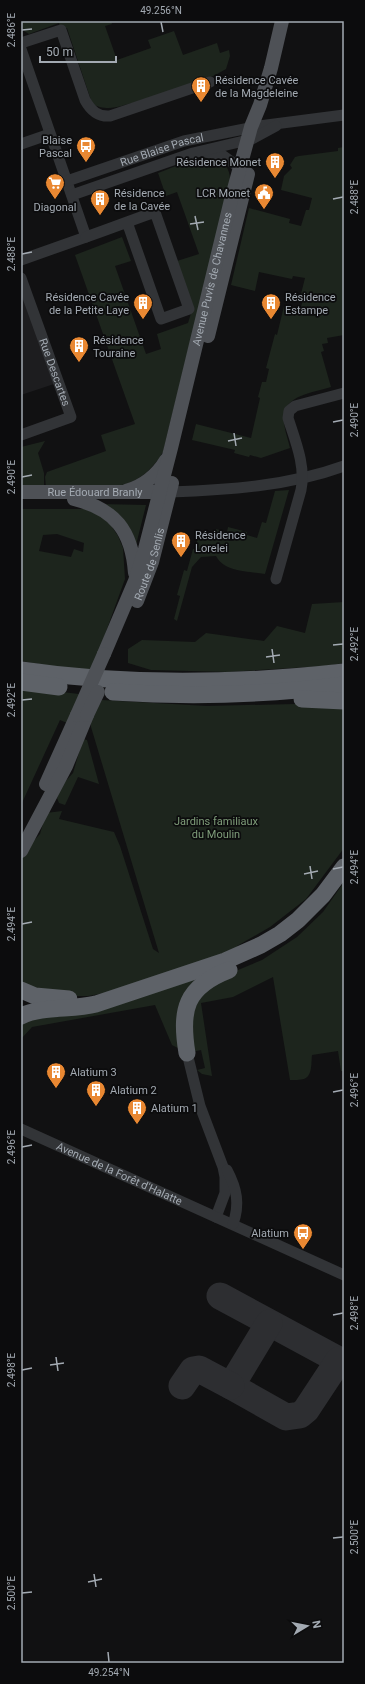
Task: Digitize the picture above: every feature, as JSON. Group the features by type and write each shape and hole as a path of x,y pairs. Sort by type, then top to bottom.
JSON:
{"highway":[{"path":"21,670 85,678 174,682 249,680 344,672"},
{"path":"21,682 105,691 344,701"},
{"path":"190,695 297,690 344,685"},
{"path":"187,1054 184,1020 187,1005 198,989 212,977 246,964 270,950 288,935 344,867"},
{"path":"21,1016 37,1011 88,1006 244,954 280,934 308,910"},
{"path":"21,990 35,996 61,999 88,999 125,993"}],"main road":[{"name":"Avenue Puvis de Chavannes","path":"164,496 253,132 282,21"},
{"name":"Avenue Puvis de Chavannes","path":"164,496 170,453 240,168 253,132"},
{"path":"114,493 134,488 150,479 159,470 170,453"},
{"name":"Rue Édouard Branly","path":"21,492 114,493 164,496"},
{"name":"Rue Édouard Branly","path":"21,498 74,499 164,496"},
{"name":"Route de Senlis","path":"109,654 164,496"},
{"name":"Route de Senlis","path":"109,654 149,570 164,496"},
{"path":"74,499 96,505 118,522 128,538 132,551 135,567 135,581"},
{"path":"21,834 82,715 109,654"},
{"path":"21,850 66,766 82,715"}],"street":[{"path":"21,43 61,30 86,100 92,110 101,116 110,116 210,82"},
{"path":"21,49 86,237"},
{"path":"253,132 280,124 344,115"},
{"name":"Rue Blaise Pascal","path":"67,181 189,140 253,132"},
{"name":"Rue Blaise Pascal","path":"72,195 253,132"},
{"path":"21,144 50,134"},
{"path":"189,140 193,153"},
{"name":"Rue Blaise Pascal","path":"193,153 213,153 222,155 240,168"},
{"path":"21,260 154,212 189,309 161,319 127,222"},
{"name":"Rue Descartes","path":"21,278 71,417 21,435"},
{"path":"276,579 303,478 302,469 288,418 289,411 295,406 344,393"},
{"path":"164,496 303,478 344,466"},
{"path":"187,1054 200,1106 224,1172 225,1188 223,1199 216,1217"},
{"name":"Avenue de la Forêt d'Halatte","path":"22,1130 344,1275"},
{"path":"220,1159 234,1184 237,1194 237,1211 233,1224"}],"shaded area":[{"path":"21,290 54,384 21,395"}],"green space":[{"path":"21,21 111,21 112,24 105,26 117,60 151,48 148,40 174,31 183,55 217,43 220,53 229,50 230,56 226,69 193,85 157,97 118,107 102,107 92,103 67,28 61,30 59,23 29,34 24,31"},
{"path":"344,147 344,335 327,338 328,343 322,344 324,351 321,352 331,387 300,396 288,405 284,420 290,448 261,458 250,455 249,457 234,453 235,450 192,440 196,424 251,438 260,398 258,397 262,382 266,382 269,369 266,368 275,334 277,335 284,306 300,310 303,300 300,298 305,278 293,276 292,279 259,272 255,291 231,285 249,208 290,219 289,223 301,226 306,210 309,210 312,198 281,190 284,176 292,168 290,165 295,157 338,151 338,148"},
{"path":"212,158 220,161 226,166 229,172 230,180 163,452 149,470 132,482 117,486 46,487 45,477 47,472 106,451 101,435 135,424 75,255 122,237 131,261 115,266 146,354 161,349 157,334 188,323 193,307 177,261 199,254 177,192 166,196 158,173 191,161"},
{"path":"45,441 38,453 44,473 44,486 21,486 21,447"},
{"path":"289,490 265,574 231,568 220,561 216,556 201,557 192,567 177,621 174,619 180,596 177,595 184,570 187,571 193,549 196,549 197,540 216,529 227,532 228,527 247,532 247,535 257,538 262,522 266,523 275,491"},
{"path":"99,504 146,505 135,549"},
{"path":"21,509 84,509 100,515 110,524 118,536 123,548 125,579 91,673 21,661","holes":["57,534 84,543 83,552 74,549 71,557 39,551 43,535"]},
{"path":"344,602 344,663 326,666 227,672 151,670 128,663 128,649 142,640 195,642 206,633 264,641 277,626 305,633 312,604"},
{"path":"21,687 79,694 67,723 60,720 21,805"},
{"name":"Jardins familiaux du Moulin","path":"102,700 207,706 337,703 344,705 344,848 306,899 270,927 237,946 235,951 116,991 88,996 60,996 21,986 21,861 29,846 40,834 46,813 62,811 59,819 114,832 120,846 153,949 159,953 91,727 91,721"},
{"path":"83,739 87,740 99,784 78,777 65,805 59,803 57,798 63,784 73,773"},
{"path":"344,882 344,1071 341,1071 338,1051 312,1055 309,1075 304,1079 290,1080 273,977 233,997 201,1003 212,1076 202,1074 197,1070 205,1068 201,1050 192,1052 193,1001 219,978 262,960 297,937 323,912"},
{"path":"212,972 197,983 180,1049 172,1045 155,1005 32,1027 21,1039 21,1021"}],"taxiway":[{"path":"220,1296 344,1363"},
{"path":"269,1323 231,1386 286,1417 300,1415 306,1410 339,1360"},
{"path":"182,1386 193,1370 199,1369 231,1386"}],"place":[{"name":"Résidence Cavée de la Magdeleine","path":"201,103"},
{"name":"Blaise Pascal","path":"86,163"},
{"name":"Résidence Monet","path":"275,179"},
{"name":"Diagonal","path":"55,200"},
{"name":"LCR Monet","path":"264,210"},
{"name":"Résidence de la Cavée","path":"100,216"},
{"name":"Résidence Cavée de la Petite Laye","path":"143,320"},
{"name":"Résidence Estampe","path":"271,320"},
{"name":"Résidence Touraine","path":"79,363"},
{"name":"Résidence Lorelei","path":"181,558"},
{"name":"Alatium 3","path":"56,1089"},
{"name":"Alatium 2","path":"96,1107"},
{"name":"Alatium 1","path":"137,1125"},
{"name":"Alatium","path":"303,1250"}]}
